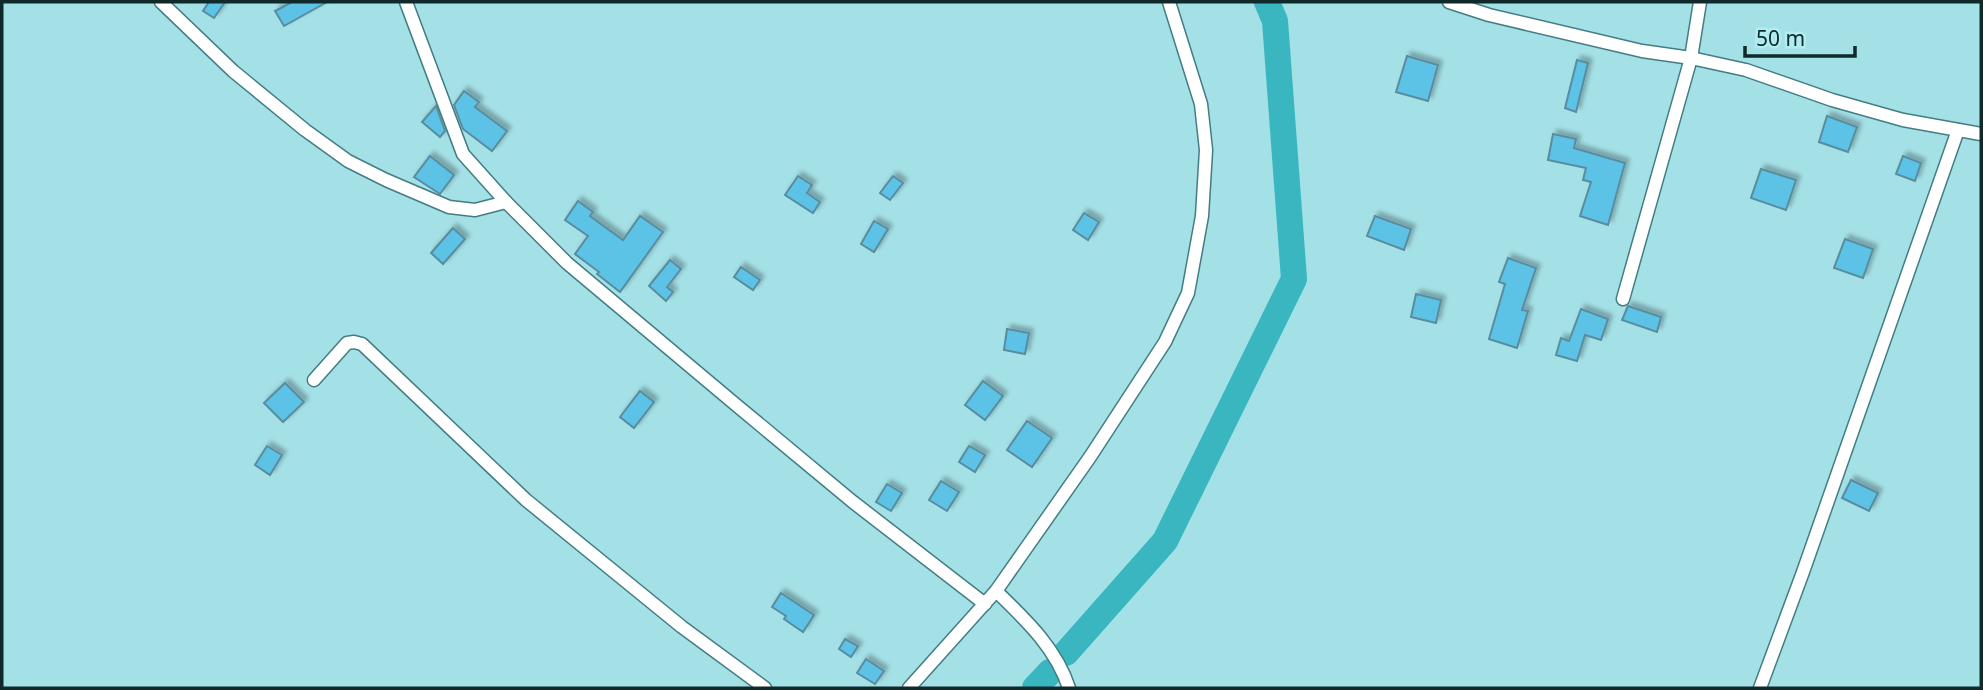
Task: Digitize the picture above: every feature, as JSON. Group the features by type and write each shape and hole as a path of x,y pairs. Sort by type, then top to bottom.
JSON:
{"street":[{"path":"161,2 233,71 305,130 348,160 386,180 449,207 475,209 506,202"},
{"path":"406,2 463,154 506,202 567,263 735,404 853,502 985,604"},
{"path":"909,688 996,591 1090,457 1165,342 1188,293 1202,216 1206,150 1201,104 1169,2"},
{"path":"1449,2 1489,15 1642,51 1746,70 1891,117 1981,134"},
{"path":"1623,299 1691,58 1700,2"},
{"path":"1760,688 1958,130"},
{"path":"314,380 347,344 362,344 526,500 682,627 765,688"},
{"path":"996,591 1040,634 1064,673 1069,688"}],"building":[{"path":"209,2 225,2 214,18 203,11"},
{"path":"292,2 327,2 284,26 275,11"},
{"path":"1407,56 1438,65 1428,101 1396,92"},
{"path":"1577,60 1588,63 1576,112 1565,108"},
{"path":"464,91 479,102 475,107 507,131 492,151 463,129 454,105"},
{"path":"436,106 445,131 440,137 422,122"},
{"path":"1827,116 1857,127 1848,152 1819,142"},
{"path":"1553,134 1576,139 1574,148 1625,163 1608,225 1580,216 1591,182 1583,180 1586,168 1548,160"},
{"path":"430,156 454,175 440,194 414,177"},
{"path":"1903,156 1921,163 1915,181 1896,174"},
{"path":"1761,169 1796,180 1786,210 1751,198"},
{"path":"798,176 812,185 807,193 820,202 813,213 785,195"},
{"path":"893,176 903,183 890,200 880,193"},
{"path":"578,201 593,212 590,216 623,240 640,216 663,232 620,292 575,254 588,236 565,220"},
{"path":"1084,213 1099,222 1088,240 1073,230"},
{"path":"1375,216 1411,229 1404,250 1367,236"},
{"path":"874,221 888,229 874,252 861,244"},
{"path":"453,228 465,239 443,264 431,253"},
{"path":"1845,239 1873,249 1863,278 1834,268"},
{"path":"1508,258 1536,268 1522,310 1528,311 1517,348 1489,339 1505,284 1499,282"},
{"path":"670,260 681,269 667,287 673,292 666,301 649,286"},
{"path":"741,267 760,280 753,290 734,277"},
{"path":"1416,294 1441,300 1436,323 1411,317"},
{"path":"1628,306 1661,317 1657,332 1622,320"},
{"path":"1581,309 1608,319 1601,340 1585,335 1577,361 1556,355 1561,338 1569,341"},
{"path":"1007,329 1029,333 1025,354 1004,350"},
{"path":"983,381 1003,396 985,420 965,405"},
{"path":"285,383 304,402 283,422 264,403"},
{"path":"640,391 654,402 634,428 620,417"},
{"path":"1027,421 1052,438 1032,467 1007,450"},
{"path":"267,446 282,455 270,475 255,465"},
{"path":"969,446 985,455 975,472 959,462"},
{"path":"1851,480 1878,493 1869,511 1842,498"},
{"path":"941,481 959,492 947,511 929,500"},
{"path":"887,484 902,493 891,511 876,502"},
{"path":"781,593 814,615 803,632 772,607"},
{"path":"845,639 858,646 851,657 839,649"},
{"path":"866,659 884,671 875,684 857,673"}],"waterway":[{"path":"1066,653 1165,541 1294,279 1275,21 1267,2"},
{"path":"1035,688 1050,672"}]}
